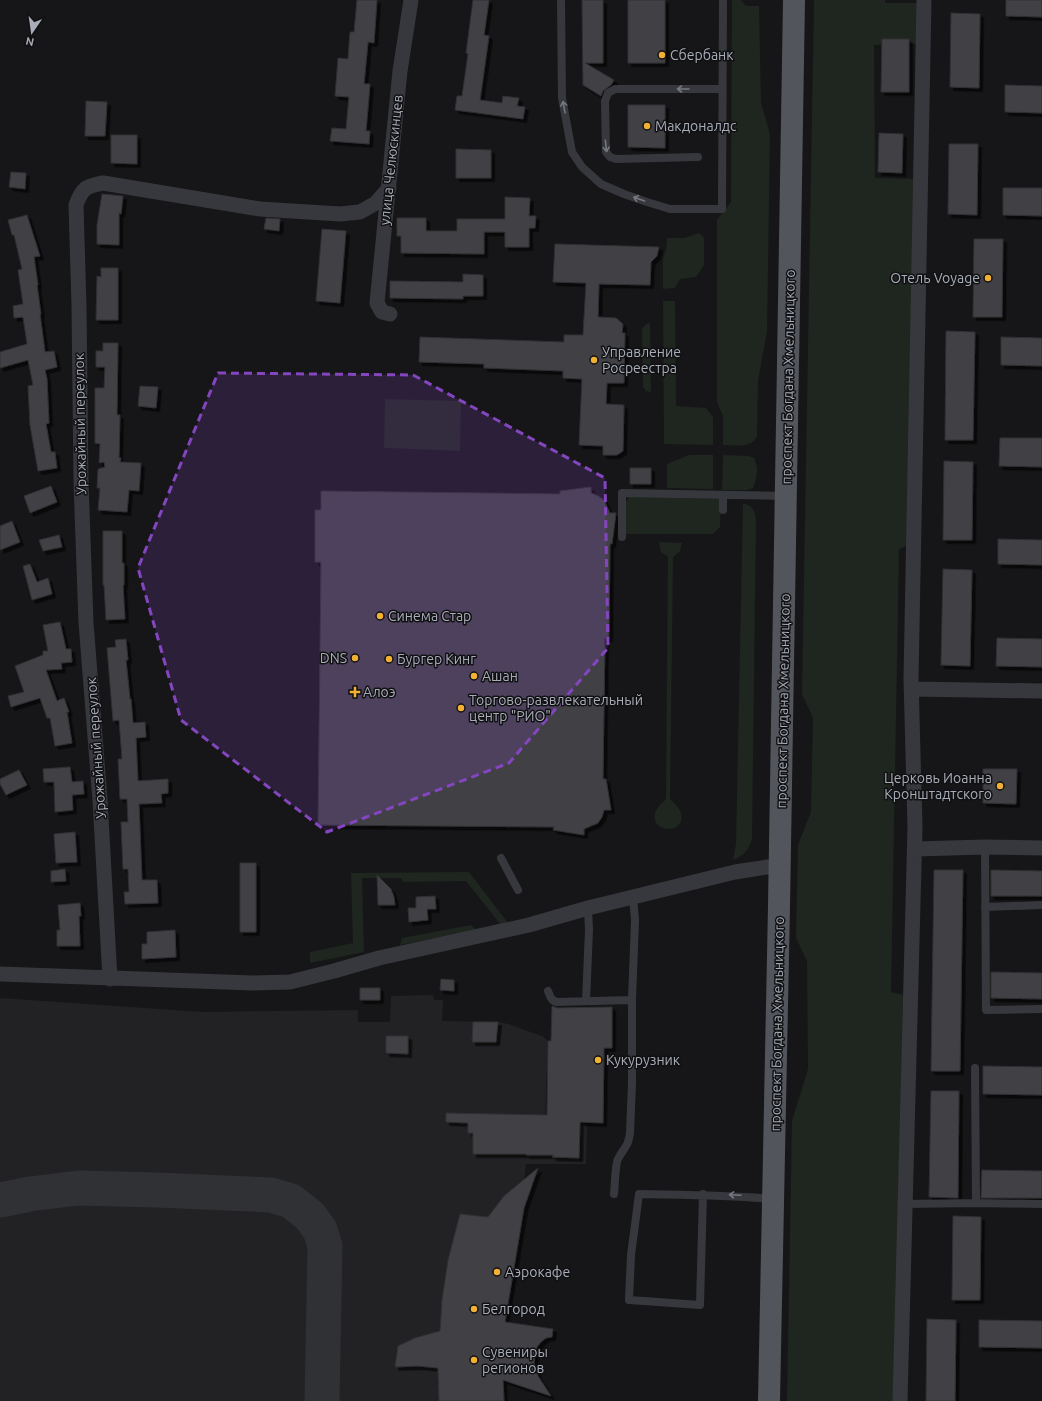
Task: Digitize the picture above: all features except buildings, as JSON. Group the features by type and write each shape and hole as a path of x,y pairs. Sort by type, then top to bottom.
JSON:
{"main road":[{"name":"проспект Богдана Хмельницкого","path":"769,1401 780,867 794,0"}],"street":[{"name":"улица Челюскинцев","path":"390,314 382,312 377,303 400,71 411,0"},
{"path":"900,1401 915,849 911,671 924,0"},
{"name":"Урожайный переулок","path":"110,979 100,800 85,615 76,205 80,192 90,185 103,183 260,209 340,214 360,212 376,203 389,188"},
{"path":"912,689 1042,691"},
{"path":"915,849 985,847 1042,848"},
{"path":"0,974 253,983 290,982 379,958 529,925 588,908 735,872 767,867 780,867"}],"lane":[{"path":"561,0 562,98 572,152 582,167 601,184 647,202 670,209 722,210 723,0"},
{"path":"698,157 616,159 610,157 606,152 604,102 608,93 615,89 722,89"},
{"path":"622,537 622,493 786,496"},
{"path":"723,495 723,510"},
{"path":"985,847 986,1010 1040,1009"},
{"path":"501,858 518,890"},
{"path":"614,1194 618,1160 626,1148 630,1133 635,920 633,897"},
{"path":"985,907 1042,905"},
{"path":"586,1001 589,930 588,908"},
{"path":"548,991 554,1001 632,1000"},
{"path":"975,1068 976,1203"},
{"path":"703,1194 700,1305 629,1300 630,1255 639,1194 703,1194 773,1199"},
{"path":"905,1204 1042,1204"}],"highlighted area":[{"path":"218,373 413,375 605,478 608,648 509,763 327,832 181,720 138,568"}],"shaded area":[{"path":"732,0 741,0 746,6 759,6 761,103 770,134 767,332 758,380 757,437 754,441 746,445 737,446 723,445 723,416 717,402 717,220 731,202"},
{"path":"814,0 885,0 885,3 917,3 917,44 874,45 875,178 915,179 910,544 899,549 891,992 903,995 895,1401 787,1401 792,1121 808,1069 807,961 796,938 798,845 811,812 813,718 802,694"},
{"path":"699,233 704,238 704,265 696,277 680,279 675,288 663,289 663,259 667,238 684,238"},
{"path":"663,301 675,301 676,406 706,408 713,417 713,445 664,444"},
{"path":"650,323 651,392 646,391 643,387 642,329 646,324"},
{"path":"385,399 461,401 460,451 384,448"},
{"path":"689,455 713,455 713,489 667,488 667,464"},
{"path":"723,455 748,456 754,458 757,465 757,473 753,488 747,490 722,490"},
{"path":"630,496 721,498 720,527 713,534 624,534 624,505"},
{"path":"743,504 749,505 752,508 756,518 752,839 745,852 740,857 733,860 736,844"},
{"path":"659,542 682,543 680,551 673,557 670,799 677,806 681,814 681,821 674,828 668,829 658,825 655,821 655,814 659,806 666,799 668,557 661,552"},
{"path":"469,872 508,923 501,925 466,881 403,882 401,878 362,878 364,952 310,963 310,952 353,943 351,873"},
{"path":"471,925 476,930 400,945 402,938"},
{"name":"Белгород","path":"433,995 434,1000 443,1000 442,1021 498,1022 542,1036 548,1041 545,1123 587,1125 586,1164 526,1164 522,1193 506,1218 522,1223 505,1318 503,1367 504,1401 0,1401 0,998 203,1012 358,1010 358,1022 390,1022 391,996"}],"taxiway":[{"path":"0,1200 30,1194 78,1188 271,1195 291,1201 310,1216 320,1230 325,1246 322,1401"}],"place":[{"name":"Сбербанк","path":"662,55"},
{"name":"Макдоналдс","path":"647,126"},
{"name":"Отель Voyage","path":"988,278"},
{"name":"Управление Росреестра","path":"594,360"},
{"name":"Синема Стар","path":"380,616"},
{"name":"DNS","path":"355,658"},
{"name":"Бургер Кинг","path":"389,659"},
{"name":"Ашан","path":"474,676"},
{"name":"Алоэ","path":"355,692"},
{"name":"Торгово-развлекательный центр \"РИО\"","path":"461,708"},
{"name":"Церковь Иоанна Кронштадтского","path":"1000,786"},
{"name":"Кукурузник","path":"598,1060"},
{"name":"Аэрокафе","path":"497,1272"},
{"name":"Белгород","path":"474,1309"},
{"name":"Сувениры регионов","path":"474,1360"}]}
